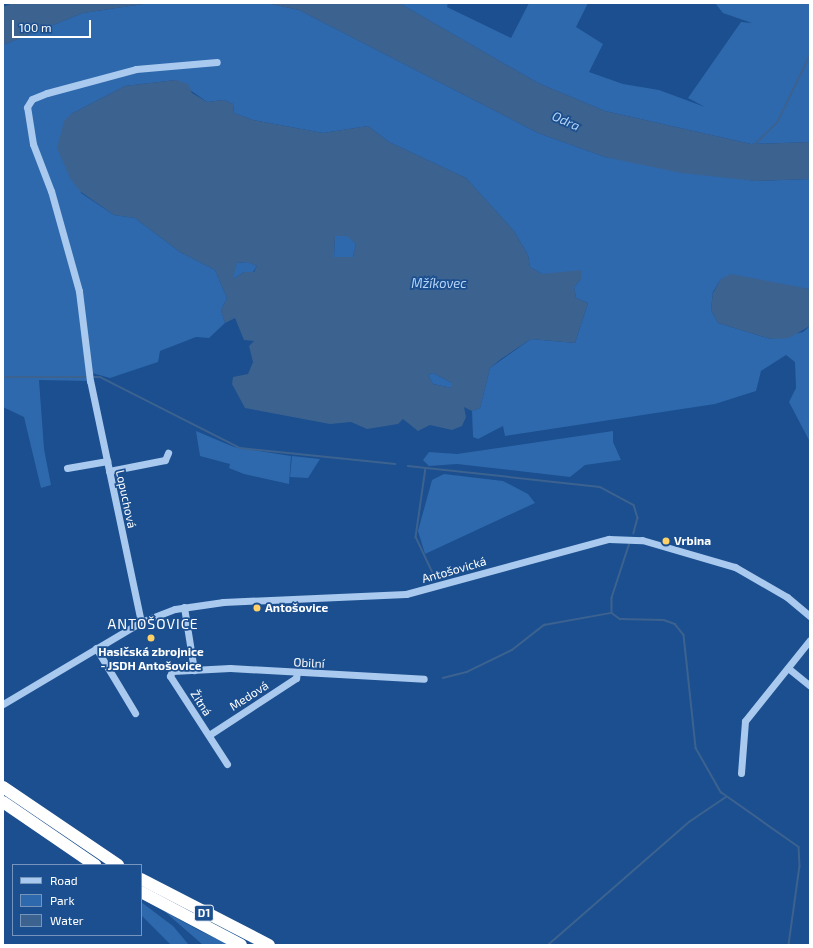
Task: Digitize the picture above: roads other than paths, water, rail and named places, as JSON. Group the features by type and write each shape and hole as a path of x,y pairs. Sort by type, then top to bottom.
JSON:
{"highway":[{"path":"3,787 117,864"},
{"path":"3,802 94,864"},
{"name":"D1","path":"142,880 269,945"},
{"name":"D1","path":"142,893 241,945"}],"street":[{"name":"Lopuchová","path":"141,622 90,381 79,291 51,191 33,144 27,107 32,99 47,93 136,69 217,62"},
{"path":"109,471 165,460 168,453"},
{"path":"68,468 107,461"},
{"name":"Antošovická","path":"3,704 141,622 184,607 406,594 564,550 620,538 681,549 735,567 787,597 810,616"},
{"path":"184,607 194,670"},
{"path":"742,774 745,721 810,640"},
{"path":"94,649 135,713"},
{"name":"Obilní","path":"194,670 230,668 424,679"},
{"path":"788,668 810,686"},
{"name":"Žitná","path":"194,670 172,671 170,676 227,764"},
{"name":"Medová","path":"209,735 296,678 297,673"}],"water":[{"path":"13,3 150,3 83,13 3,45 3,7"},
{"name":"Odra","path":"266,3 399,3 538,83 605,111 751,144 810,142 810,179 756,181 681,173 605,157 538,133 299,10"},
{"name":"Mžíkovec","path":"176,80 188,84 192,93 207,102 224,100 233,104 234,113 253,120 323,133 368,126 389,142 466,178 514,231 528,255 530,267 542,274 582,270 581,279 574,287 576,298 588,303 575,343 531,339 501,359 490,368 480,408 472,411 464,407 466,417 462,426 452,430 430,425 418,431 403,419 398,424 367,429 351,422 330,424 245,408 232,384 233,377 248,374 253,362 249,346 254,341 244,340 235,318 225,323 221,310 227,298 215,270 180,252 135,218 114,215 81,192 71,180 57,148 64,121 71,114 125,86","holes":["335,236 347,236 356,244 353,257 334,257","247,262 257,266 254,272 244,272 233,279 237,263","433,373 452,383 452,388 433,384 428,375"]},
{"path":"731,274 810,289 810,326 789,338 771,339 718,323 711,310 713,293 721,279"}],"waterway":[{"path":"754,145 777,123 810,55"},
{"path":"3,377 87,377"},
{"path":"93,377 100,377 240,448 395,464"},
{"path":"408,466 600,487 634,505 638,518 634,533"},
{"path":"426,468 416,537 434,575"},
{"path":"630,543 612,598 612,613 620,619 664,620 675,624 684,635 696,748 721,792 799,847 800,866 789,945"},
{"path":"443,678 467,672 512,650 544,625 611,613"},
{"path":"548,945 689,822 726,797"}],"place":[{"name":"Vrbina","path":"666,541"},
{"name":"Antošovice","path":"257,608"},
{"name":"Hasičská zbrojnice - JSDH Antošovice","path":"151,638"}],"district":[{"name":"ANTOŠOVICE","path":"153,624"}]}
